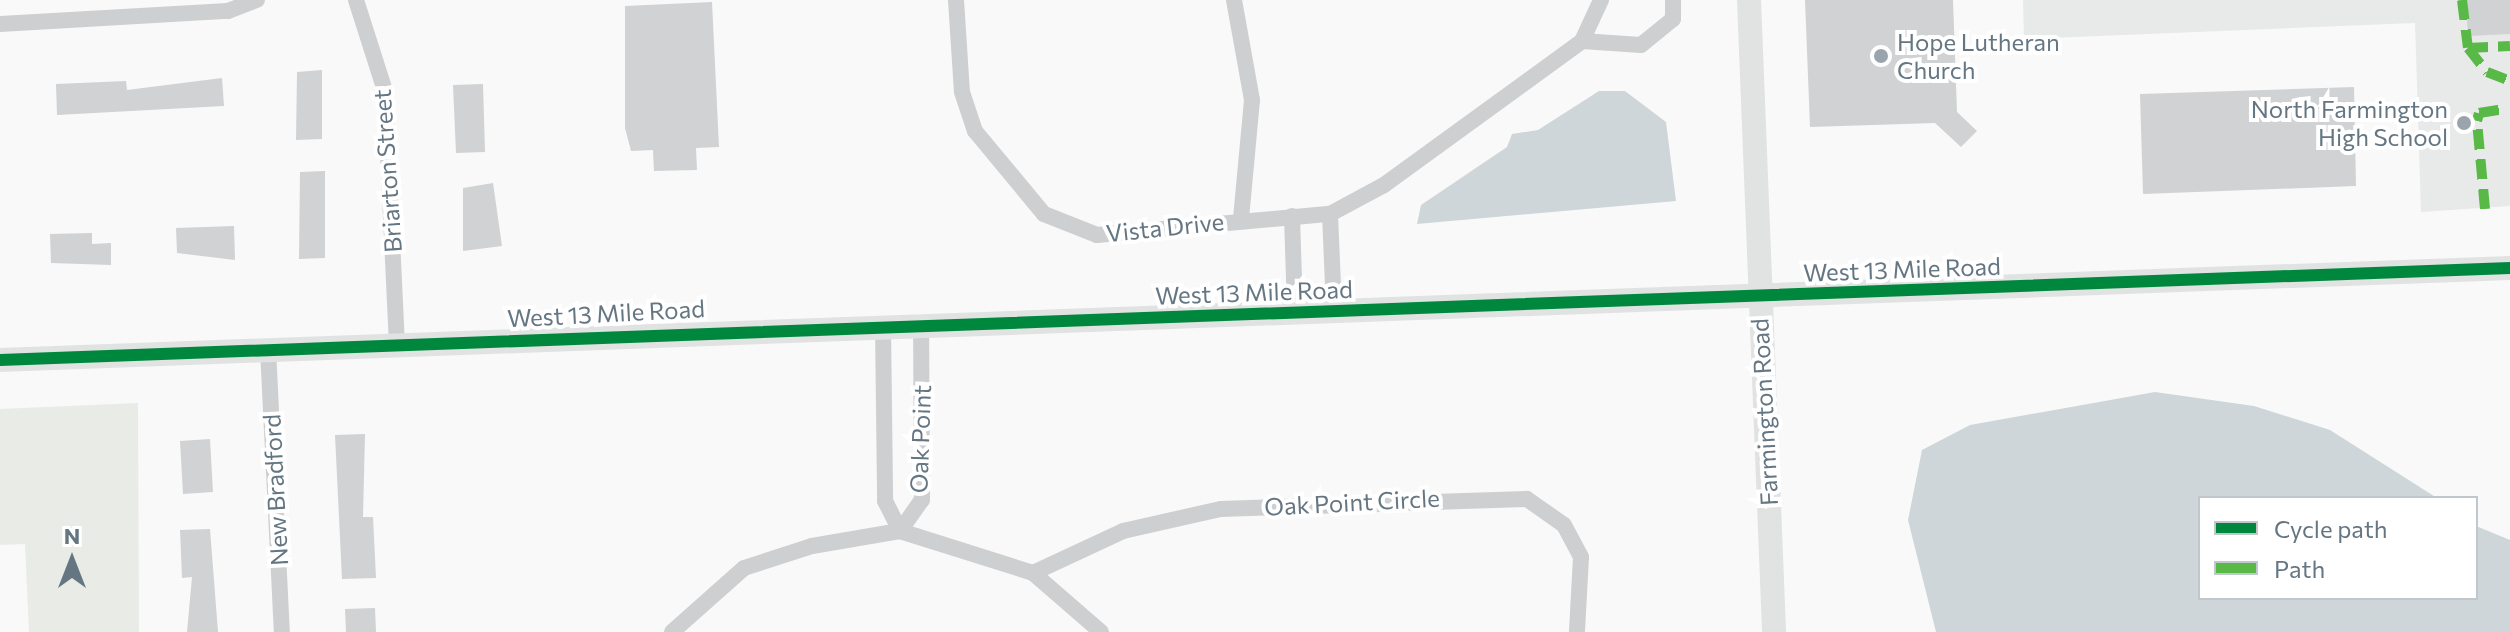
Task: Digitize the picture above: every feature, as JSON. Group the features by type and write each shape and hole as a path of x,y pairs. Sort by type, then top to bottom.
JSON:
{"street":[{"path":"0,24 228,11 257,0"},
{"name":"Briarton Street","path":"356,0 385,91 397,346"},
{"name":"Vista Drive","path":"956,0 962,92 975,131 1044,214 1097,235 1241,219 1330,214 1384,185 1582,41 1601,0"},
{"path":"1234,0 1252,100 1241,219"},
{"path":"1582,41 1606,48 1641,45 1673,19 1673,0"},
{"name":"Farmington Road","path":"1749,0 1758,297 1774,632"},
{"path":"1330,214 1334,311"},
{"path":"1292,216 1295,313"},
{"name":"West 13 Mile Road","path":"0,360 2510,268"},
{"name":"Oak Point","path":"883,326 885,501 900,531 922,500 921,325"},
{"name":"New Bradford","path":"268,349 282,632"},
{"name":"Oak Point Circle","path":"1033,573 1123,531 1221,509 1527,499 1564,525 1581,557 1577,632"},
{"path":"672,632 744,568 812,546 900,531 1033,573 1101,632"}],"shaded area":[{"name":"North Farmington High School","path":"2023,0 2510,0 2510,206 2421,212 2415,23 2024,39"},
{"path":"1599,91 1625,91 1666,122 1676,201 1417,224 1421,205 1507,147 1512,134 1538,130"},
{"path":"2155,392 2254,406 2330,430 2434,496 2198,496 2198,600 2478,600 2478,527 2510,540 2510,632 1936,632 1908,520 1922,450 1970,425"},
{"path":"138,403 139,632 29,632 25,544 0,545 0,409"}],"building":[{"name":"Hope Lutheran Church","path":"1805,0 1953,0 1957,112 1977,131 1961,147 1935,123 1810,127"},
{"name":"North Farmington High School","path":"2466,0 2510,0 2510,34 2468,36"},
{"path":"712,2 719,147 696,148 697,170 654,171 653,150 631,151 625,128 625,6"},
{"path":"322,70 322,139 296,140 297,72"},
{"path":"222,78 224,106 57,115 56,84 126,81 127,90"},
{"path":"483,84 485,152 456,153 453,85"},
{"path":"2354,87 2356,186 2143,194 2140,94"},
{"path":"325,171 325,258 299,259 300,172"},
{"path":"493,183 502,246 463,251 463,188"},
{"path":"234,226 235,260 177,253 176,228"},
{"path":"92,233 92,244 111,243 111,265 51,263 50,234"},
{"path":"365,434 363,517 373,517 376,578 342,579 335,435"},
{"path":"210,439 213,492 183,494 180,441"},
{"path":"210,529 218,632 187,632 192,577 182,578 180,530"},
{"path":"375,608 376,632 346,632 345,609"}],"marked path":[{"path":"2462,0 2468,48 2487,72 2510,81"},
{"path":"2468,48 2510,46"},
{"path":"2485,209 2477,121 2479,113 2503,109"}],"cycle path":[{"path":"0,360 2510,268"}],"place":[{"name":"Hope Lutheran Church","path":"1881,56"},
{"name":"North Farmington High School","path":"2464,123"}]}
